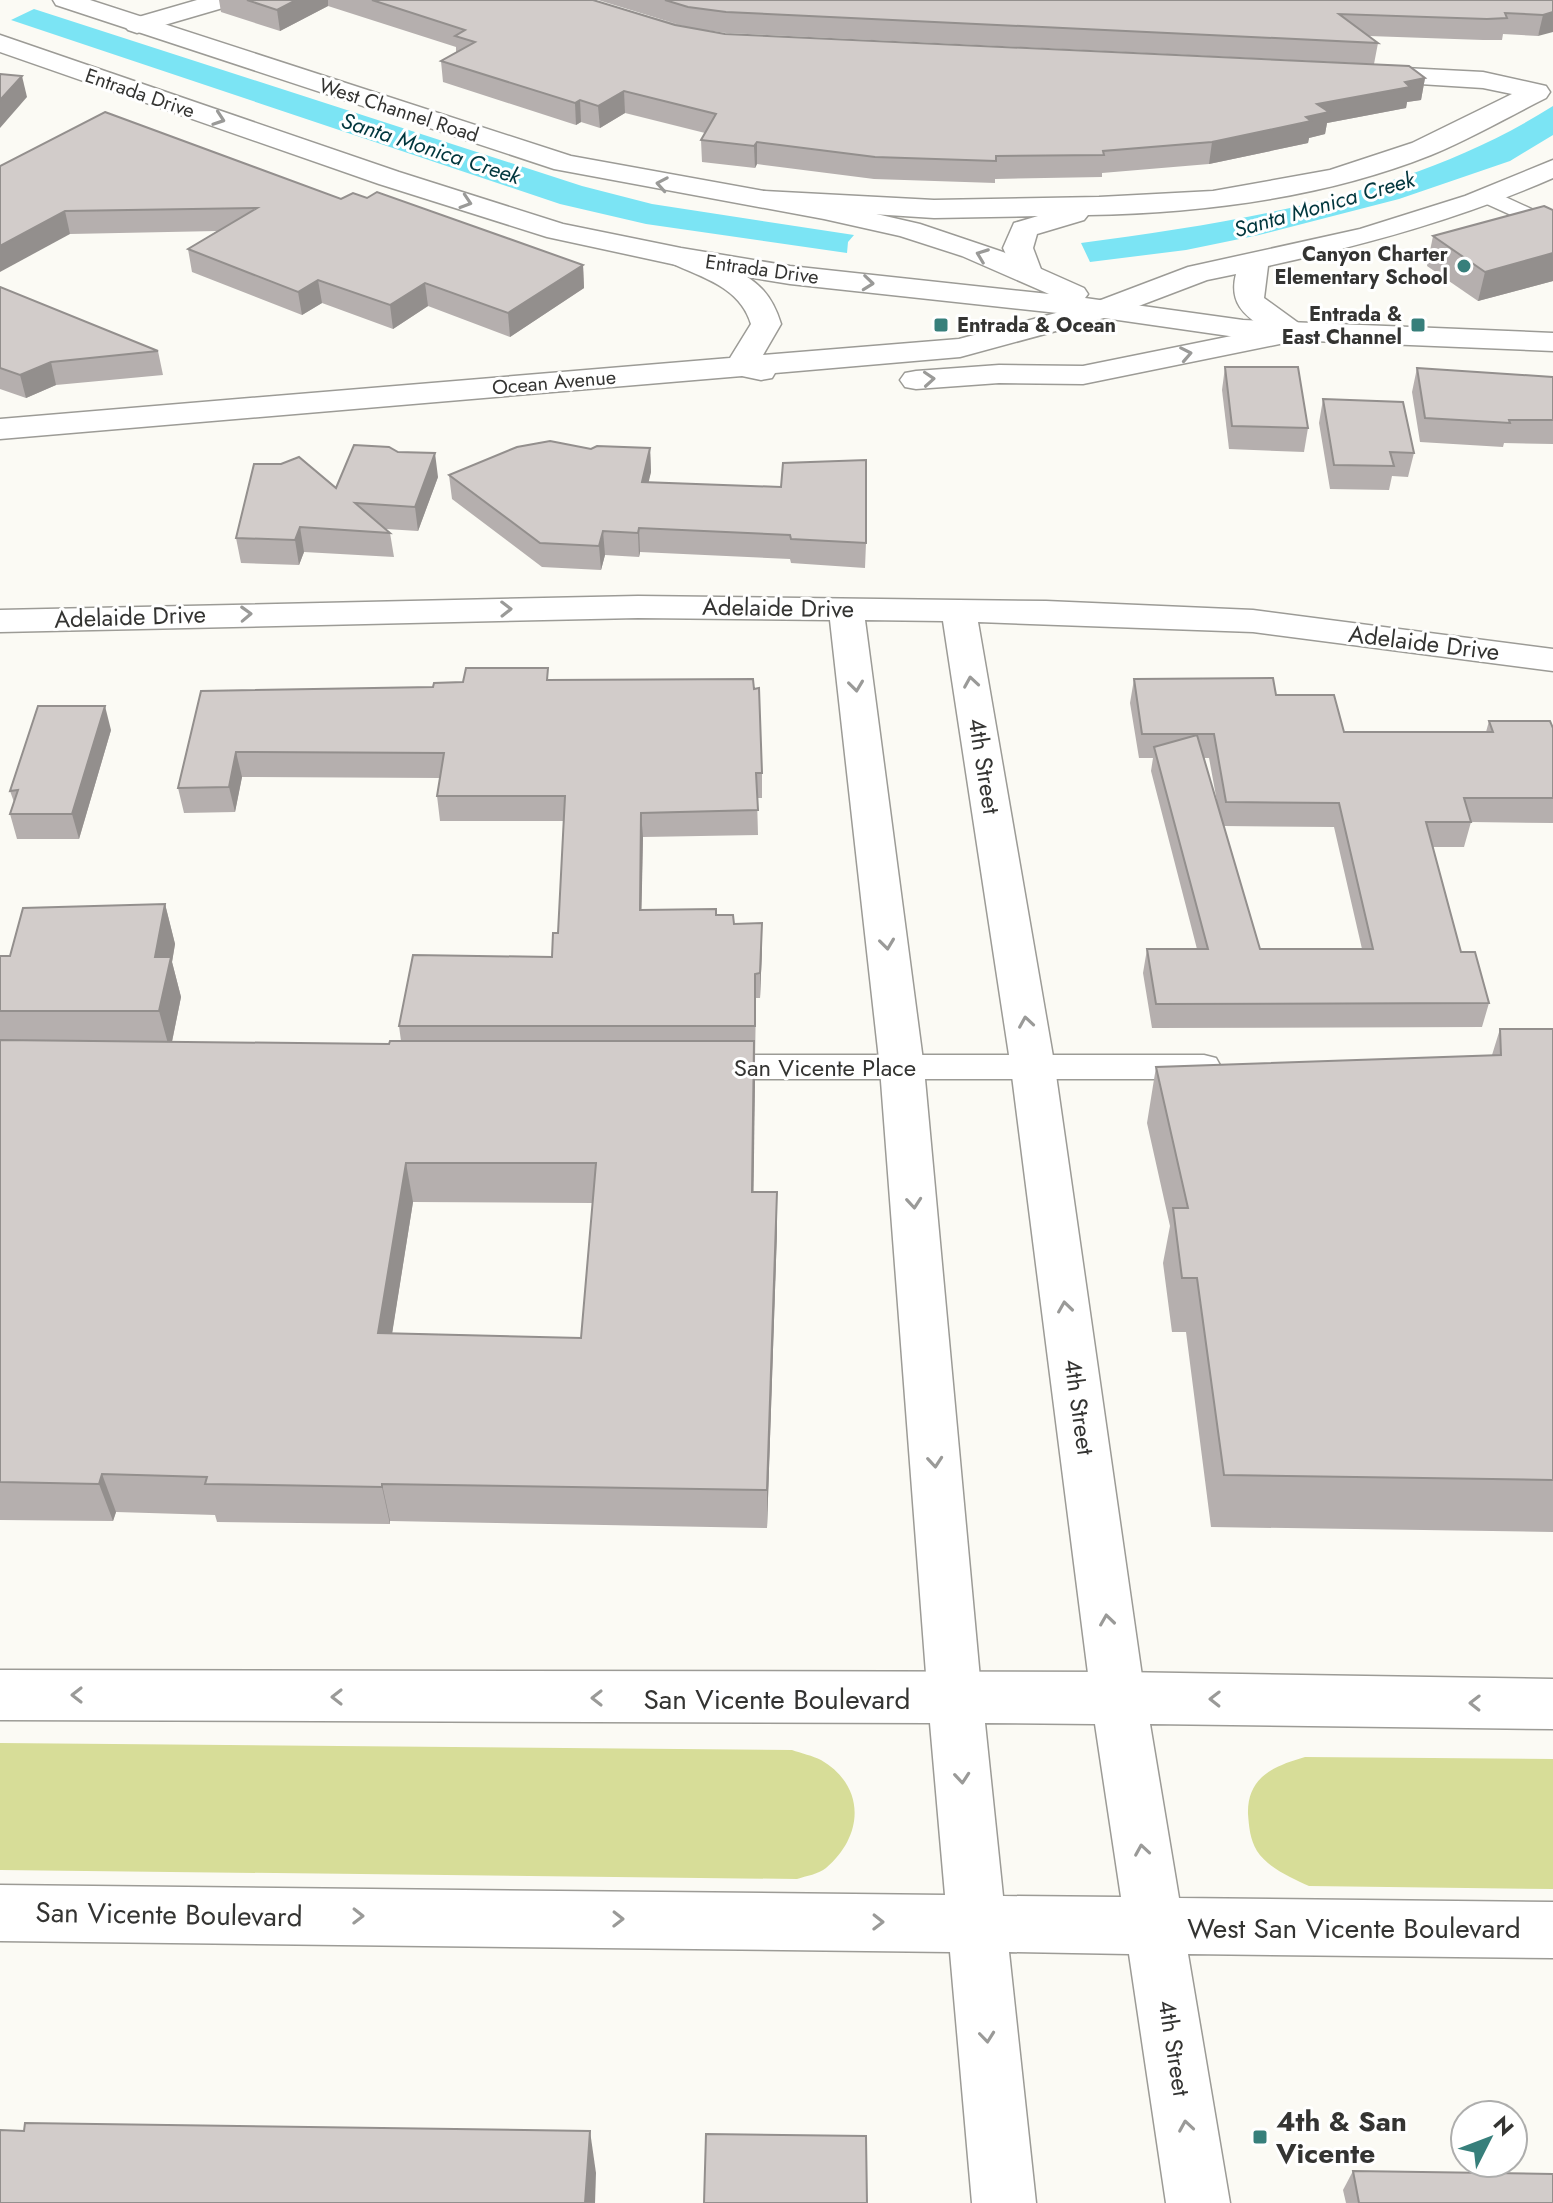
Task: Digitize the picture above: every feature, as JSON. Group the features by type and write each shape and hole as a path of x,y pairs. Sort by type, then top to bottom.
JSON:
{"street":[{"name":"West Channel Road","path":"65,0 564,163 630,179 908,229 1027,272 1104,309"},
{"path":"137,25 224,0"},
{"name":"Entrada Drive","path":"4,47 389,178 557,231 681,257 790,275 1293,333 1553,342"},
{"name":"West Channel Road","path":"738,197 934,209 1099,206 1213,199 1335,178 1422,149 1537,92 1483,80 1340,73"},
{"name":"Ocean Avenue","path":"0,429 960,348 1104,309 1198,273 1367,236 1488,196 1553,168"},
{"name":"West Channel Road","path":"1027,272 1018,248 1024,229 1099,206"},
{"path":"681,257 736,282 755,296 763,308 766,324 741,366 825,386 999,374 1083,375 1293,333"},
{"path":"1255,261 1244,289 1249,302 1293,333"},
{"name":"Adelaide Drive","path":"0,621 562,608 1046,612 1253,621 1553,660"},
{"path":"846,609 902,1068 975,1923 1004,2203"},
{"name":"4th Street","path":"959,612 1033,1068 1118,1697 1198,2203"},
{"name":"San Vicente Boulevard","path":"0,1695 955,1700 1118,1697 1553,1704"},
{"name":"San Vicente Boulevard","path":"0,1913 1154,1927"},
{"name":"West San Vicente Boulevard","path":"1154,1927 1553,1930"}],"lane":[{"path":"1488,196 1553,227"},
{"name":"San Vicente Place","path":"681,1067 1238,1067"}],"green space":[{"path":"0,1743 792,1750 821,1760 836,1771 853,1798 855,1812 853,1827 838,1856 823,1870 797,1879 0,1870"},
{"path":"1305,1757 1553,1759 1553,1889 1309,1886 1288,1876 1267,1863 1257,1851 1249,1828 1249,1801 1257,1782 1264,1775 1283,1764"}],"water":[{"name":"Santa Monica Creek","path":"34,9 582,186 652,204 854,235 848,242 847,253 646,224 560,204 11,20"},
{"name":"Santa Monica Creek","path":"1553,106 1553,135 1510,161 1399,199 1259,235 1186,250 1090,262 1081,243 1265,213 1385,183 1499,137"}],"building":[{"path":"247,0 296,0 277,10"},
{"path":"372,0 593,0 675,25 725,34 1409,66 1425,78 1405,82 1410,87 1317,104 1329,112 1306,117 1311,121 1212,142 1103,151 1104,155 996,156 996,161 875,157 757,142 754,146 701,140 716,114 624,91 598,106 580,100 575,103 441,61 475,42 455,36 465,30"},
{"path":"665,0 1553,0 1553,12 1543,15 1505,13 1507,18 1487,19 1339,14 1378,43 726,12 688,7"},
{"path":"0,74 22,76 0,100"},
{"path":"105,112 341,199 353,193 367,198 377,192 583,265 508,313 425,283 390,305 318,280 298,292 188,249 257,208 65,211 0,246 0,166"},
{"path":"1544,206 1553,210 1553,253 1485,272 1433,236"},
{"path":"0,287 158,351 51,362 20,375 0,368"},
{"path":"1225,367 1298,367 1308,428 1232,426"},
{"path":"1417,368 1553,377 1553,420 1509,420 1510,423 1425,418"},
{"path":"1323,399 1403,402 1414,453 1390,452 1394,466 1334,465"},
{"path":"550,441 591,449 597,446 650,448 642,482 781,487 783,463 866,460 866,543 791,539 790,535 639,528 638,533 603,531 599,546 540,543 449,475 517,447"},
{"path":"354,445 389,447 398,452 435,453 415,507 355,503 390,533 300,527 295,540 236,538 254,464 281,464 299,457 336,488"},
{"path":"466,668 548,668 547,680 753,679 754,689 759,688 762,773 756,773 758,810 641,813 640,910 716,909 716,915 733,915 734,924 762,923 760,973 755,974 755,1026 399,1026 413,955 552,957 553,933 558,933 565,796 437,796 444,753 236,752 229,787 178,788 201,691 433,687 434,683 463,682"},
{"path":"1273,678 1276,695 1334,695 1344,732 1493,732 1489,721 1550,721 1553,728 1553,798 1464,798 1471,822 1426,822 1461,952 1475,952 1489,1003 1156,1004 1147,949 1208,949 1154,747 1197,735 1260,949 1373,949 1339,803 1226,802 1214,734 1142,734 1134,679"},
{"path":"38,706 105,706 72,814 10,814 18,790 10,791"},
{"path":"165,904 155,957 171,957 159,1011 0,1011 0,956 10,956 23,908"},
{"path":"1500,1029 1553,1029 1553,1480 1224,1475 1197,1278 1182,1278 1173,1208 1188,1208 1156,1067 1501,1055"},
{"path":"0,1040 389,1044 390,1041 754,1041 752,1192 777,1192 767,1490 205,1484 207,1477 102,1474 99,1484 0,1482","holes":["406,1163 596,1163 581,1338 378,1333"]},
{"path":"25,2123 590,2131 585,2203 0,2203 0,2130 24,2131"},
{"path":"706,2134 866,2136 867,2203 704,2203"},
{"path":"1353,2171 1449,2172 1449,2179 1529,2179 1529,2174 1553,2174 1553,2203 1359,2203"}],"place":[{"name":"Canyon Charter Elementary School","path":"1464,266"},
{"name":"Entrada & Ocean","path":"941,325"},
{"name":"Entrada & East Channel","path":"1418,325"},
{"name":"4th & San Vicente","path":"1260,2137"}]}
